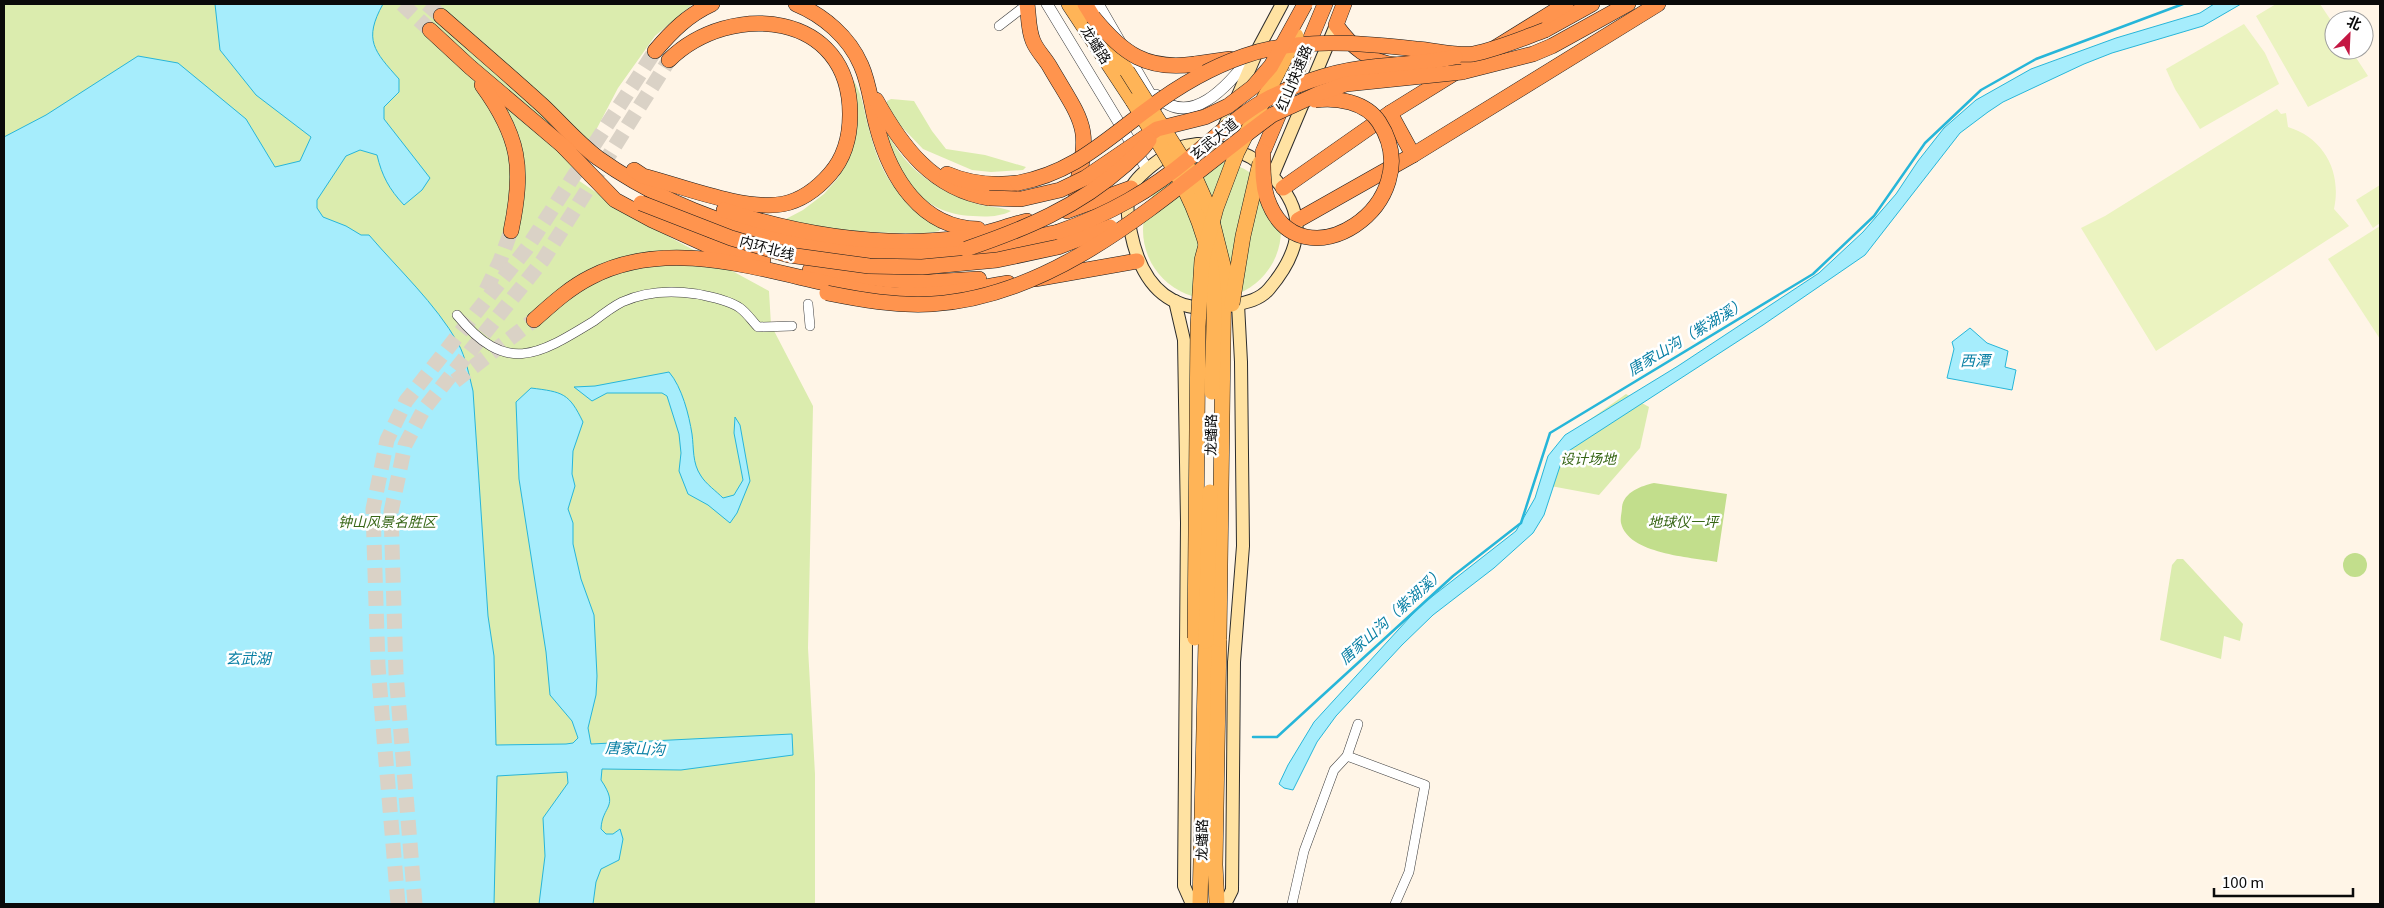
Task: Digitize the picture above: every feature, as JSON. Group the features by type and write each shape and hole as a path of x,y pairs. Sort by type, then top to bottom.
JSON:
{"highway":[{"path":"655,51 677,26 692,14 712,4"},
{"path":"796,4 828,23 846,41 861,64 884,151 891,168 909,195 930,214 953,226 963,229 992,229"},
{"path":"1084,4 1112,40 1131,54 1151,64 1175,67 1244,56 1267,50 1321,44 1370,44 1470,58"},
{"path":"986,191 1006,199 1034,197 1070,186 1085,178 1157,129 1205,116 1239,99 1271,66 1306,4"},
{"name":"红山快速路","path":"1263,152 1326,4"},
{"path":"1344,4 1336,25 1346,39 1361,54 1389,64 1416,67 1470,58 1545,30 1592,4"},
{"path":"1283,188 1470,58 1566,4"},
{"name":"玄武大道","path":"1160,202 1260,124 1298,102 1346,84 1367,80 1434,77 1512,61 1552,46 1628,4"},
{"path":"1298,220 1413,155 1658,4"},
{"path":"1024,6 1033,42 1070,98 1080,117 1085,136 1083,163 1074,196 1068,206 1054,215"},
{"path":"643,176 750,204 783,204 798,200 816,190 833,170 846,150 850,127 850,100 840,64 819,38 794,22 779,16 752,12 724,18 698,32 678,49 669,60"},
{"name":"内环北线","path":"441,16 543,106 596,156 619,172 674,201 755,232 847,250 904,253 966,249"},
{"name":"内环北线","path":"430,30 470,67 613,188 641,204 731,238 789,255 869,266 922,267 997,260 1058,247 1111,227 1160,202"},
{"path":"868,86 897,137 919,160 935,176 951,186 975,195 1002,185 1030,181 1066,168 1091,153 1175,90 1210,71 1244,56"},
{"name":"玄武大道","path":"966,249 1011,243 1058,232 1125,204 1146,192 1247,112 1270,97 1304,83 1339,72 1371,67 1470,58"},
{"path":"470,67 500,109 516,151 519,187 511,231"},
{"path":"1263,152 1264,181 1267,198 1276,216 1290,230 1302,235 1327,238 1345,232 1360,223 1381,198 1388,183 1392,164 1388,138 1377,118 1359,106 1337,99 1298,102"},
{"path":"543,106 620,162 643,176 689,198 786,228 827,236 904,241 961,238 1054,215 1086,196 1118,170 1146,145 1157,129"},
{"path":"1390,112 1413,155"},
{"path":"563,146 615,200 677,232 707,245 746,256 850,276 890,280 929,282 1063,275"},
{"path":"966,249 1131,188"},
{"path":"732,264 774,281 877,302 913,305 951,302 974,298 1031,280 1104,240 1160,202"},
{"path":"534,320 591,276 626,264 663,258 732,264 895,295 930,295 1063,275 1137,261"}],"main road":[{"name":"龙蟠路","path":"1069,4 1179,174 1202,228 1210,262 1213,292 1208,878 1217,904"},
{"name":"龙蟠路","path":"1084,4 1197,182 1209,209 1224,269 1208,878 1200,904"},
{"path":"1216,146 1259,47 1282,4"},
{"path":"1187,655 1194,638 1198,326 1202,260 1216,208 1237,152 1296,35 1306,4"},
{"path":"1272,176 1336,25"},
{"path":"1198,144 1216,146 1252,157 1283,188 1292,201 1298,220 1295,247 1280,276 1266,292 1252,301 1208,310 1175,301 1159,291 1146,277 1137,261 1127,212 1131,188 1147,169 1180,147 1198,144"},
{"path":"1234,662 1226,638 1228,349 1243,236 1263,152"},
{"path":"1175,301 1184,340 1188,523 1184,886 1192,904"},
{"path":"1225,904 1232,890 1234,662 1243,546 1241,362 1238,304"}],"street":[{"name":"龙蟠路","path":"1047,4 1147,169"},
{"name":"龙蟠路","path":"1098,4 1180,147"},
{"path":"999,26 1024,6"},
{"path":"1144,84 1160,99 1171,106 1185,108 1202,103 1215,96 1259,47"},
{"path":"457,315 472,333 504,353 517,355 536,352 558,344 622,302 659,292 680,291 739,307 758,327 792,326"},
{"path":"808,304 810,326"},
{"path":"1292,904 1304,851 1334,770 1347,756 1358,724"},
{"path":"1347,756 1425,785 1409,872 1395,904"}],"green space":[{"name":"钟山风景名胜区","path":"4,4 693,4 655,36 618,88 572,176 631,216 769,291 771,325 813,406 808,648 815,774 815,904 4,904"},
{"path":"2276,4 2320,4 2324,10 2324,60 2358,60 2368,76 2308,107 2256,16"},
{"path":"2244,24 2265,53 2279,84 2200,129 2175,89 2166,69"},
{"path":"854,81 861,98 874,147 886,175 903,197 941,227 939,231 930,233 889,233 858,231 813,226 784,220 803,210 824,194 838,178 849,159 850,84"},
{"path":"891,99 914,101 932,131 946,149 985,155 1026,167 1023,170 991,172 972,170 923,149 899,124 887,104 887,101"},
{"path":"2277,109 2281,114 2286,113 2288,127 2312,139 2328,158 2335,182 2334,209 2349,226 2156,351 2081,228 2105,216"},
{"path":"883,128 886,129 901,155 935,185 949,193 977,204 1011,211 997,215 973,216 938,208 924,199 904,175"},
{"path":"1212,161 1226,162 1239,166 1251,172 1261,181 1270,191 1276,203 1280,216 1280,244 1276,257 1270,269 1261,279 1251,288 1239,294 1226,298 1212,299 1198,298 1185,294 1173,288 1163,279 1154,269 1148,257 1144,244 1143,230 1144,216 1148,203 1154,191 1163,181 1173,172 1185,166 1198,162"},
{"path":"2380,185 2380,223 2373,228 2356,200"},
{"path":"2380,226 2380,339 2328,259"},
{"name":"设计场地","path":"1626,394 1649,407 1640,448 1599,495 1540,484 1561,440"},
{"name":"地球仪一坪","path":"1654,483 1727,494 1717,562 1677,556 1647,548 1626,533 1621,523 1623,502 1634,491"},
{"path":"2355,553 2363,557 2367,565 2363,573 2355,577 2347,573 2343,565 2347,557"},
{"path":"2177,559 2183,559 2243,624 2240,641 2224,636 2221,659 2160,640 2172,565"}],"water":[{"name":"玄武湖","path":"215,4 383,4 374,27 374,44 383,61 399,79 399,92 384,107 384,119 430,178 422,190 404,205 387,182 377,155 360,150 346,156 317,200 317,208 323,217 346,226 361,235 369,235 439,314 458,343 465,361 473,391 488,616 494,656 496,745 566,744 573,743 578,738 572,721 550,695 546,652 519,479 516,402 531,388 551,391 564,396 573,405 583,422 573,451 572,474 575,486 568,509 573,523 573,544 581,579 594,615 597,676 596,695 588,728 591,744 792,734 793,755 681,770 602,769 601,780 610,801 601,829 606,834 613,834 620,829 623,839 619,860 601,869 596,882 593,904 539,904 545,856 543,818 568,783 567,772 497,776 494,904 4,904 4,137 46,115 138,56 178,63 246,119 275,167 300,161 311,137 256,95 220,50"},
{"path":"2214,4 2241,4 2203,26 2112,53 2084,64 2003,102 1988,112 1960,133 1865,255 1763,325 1567,452 1562,460 1544,515 1533,533 1494,568 1433,615 1402,645 1336,716 1317,742 1293,790 1284,788 1279,784 1288,765 1314,722 1420,606 1516,531 1535,498 1548,456 1565,435 1678,366 1819,273 1863,232 1896,194 1918,161 1944,128 1976,100 2031,69 2116,38 2200,13"},
{"name":"西潭","path":"1970,328 1987,343 2008,351 2005,367 2016,370 2012,390 1947,378 1954,349 1952,342"},
{"path":"669,372 678,385 687,410 698,471 706,482 723,498 734,495 743,480 734,433 735,417 740,425 750,481 737,513 730,523 708,505 688,494 679,471 681,453 679,434 667,396 662,393 607,393 592,401 574,387 595,386"}],"waterway":[{"name":"唐家山沟（紫湖溪）","path":"1253,737 1277,737 1453,576 1521,523 1550,433 1813,274 1874,216 1925,143 1981,90 2036,59 2183,4"}],"tunnel":[{"path":"402,4 430,30"},
{"path":"427,4 441,16"},
{"path":"398,904 378,666 373,509 387,440 406,401 527,248 655,51"},
{"path":"415,904 396,673 391,512 405,445 424,409 543,260 669,60"},
{"path":"486,290 500,261 511,231"},
{"path":"455,381 534,320"}],"water label":[{"name":"唐家山沟","path":"635,749"}]}
